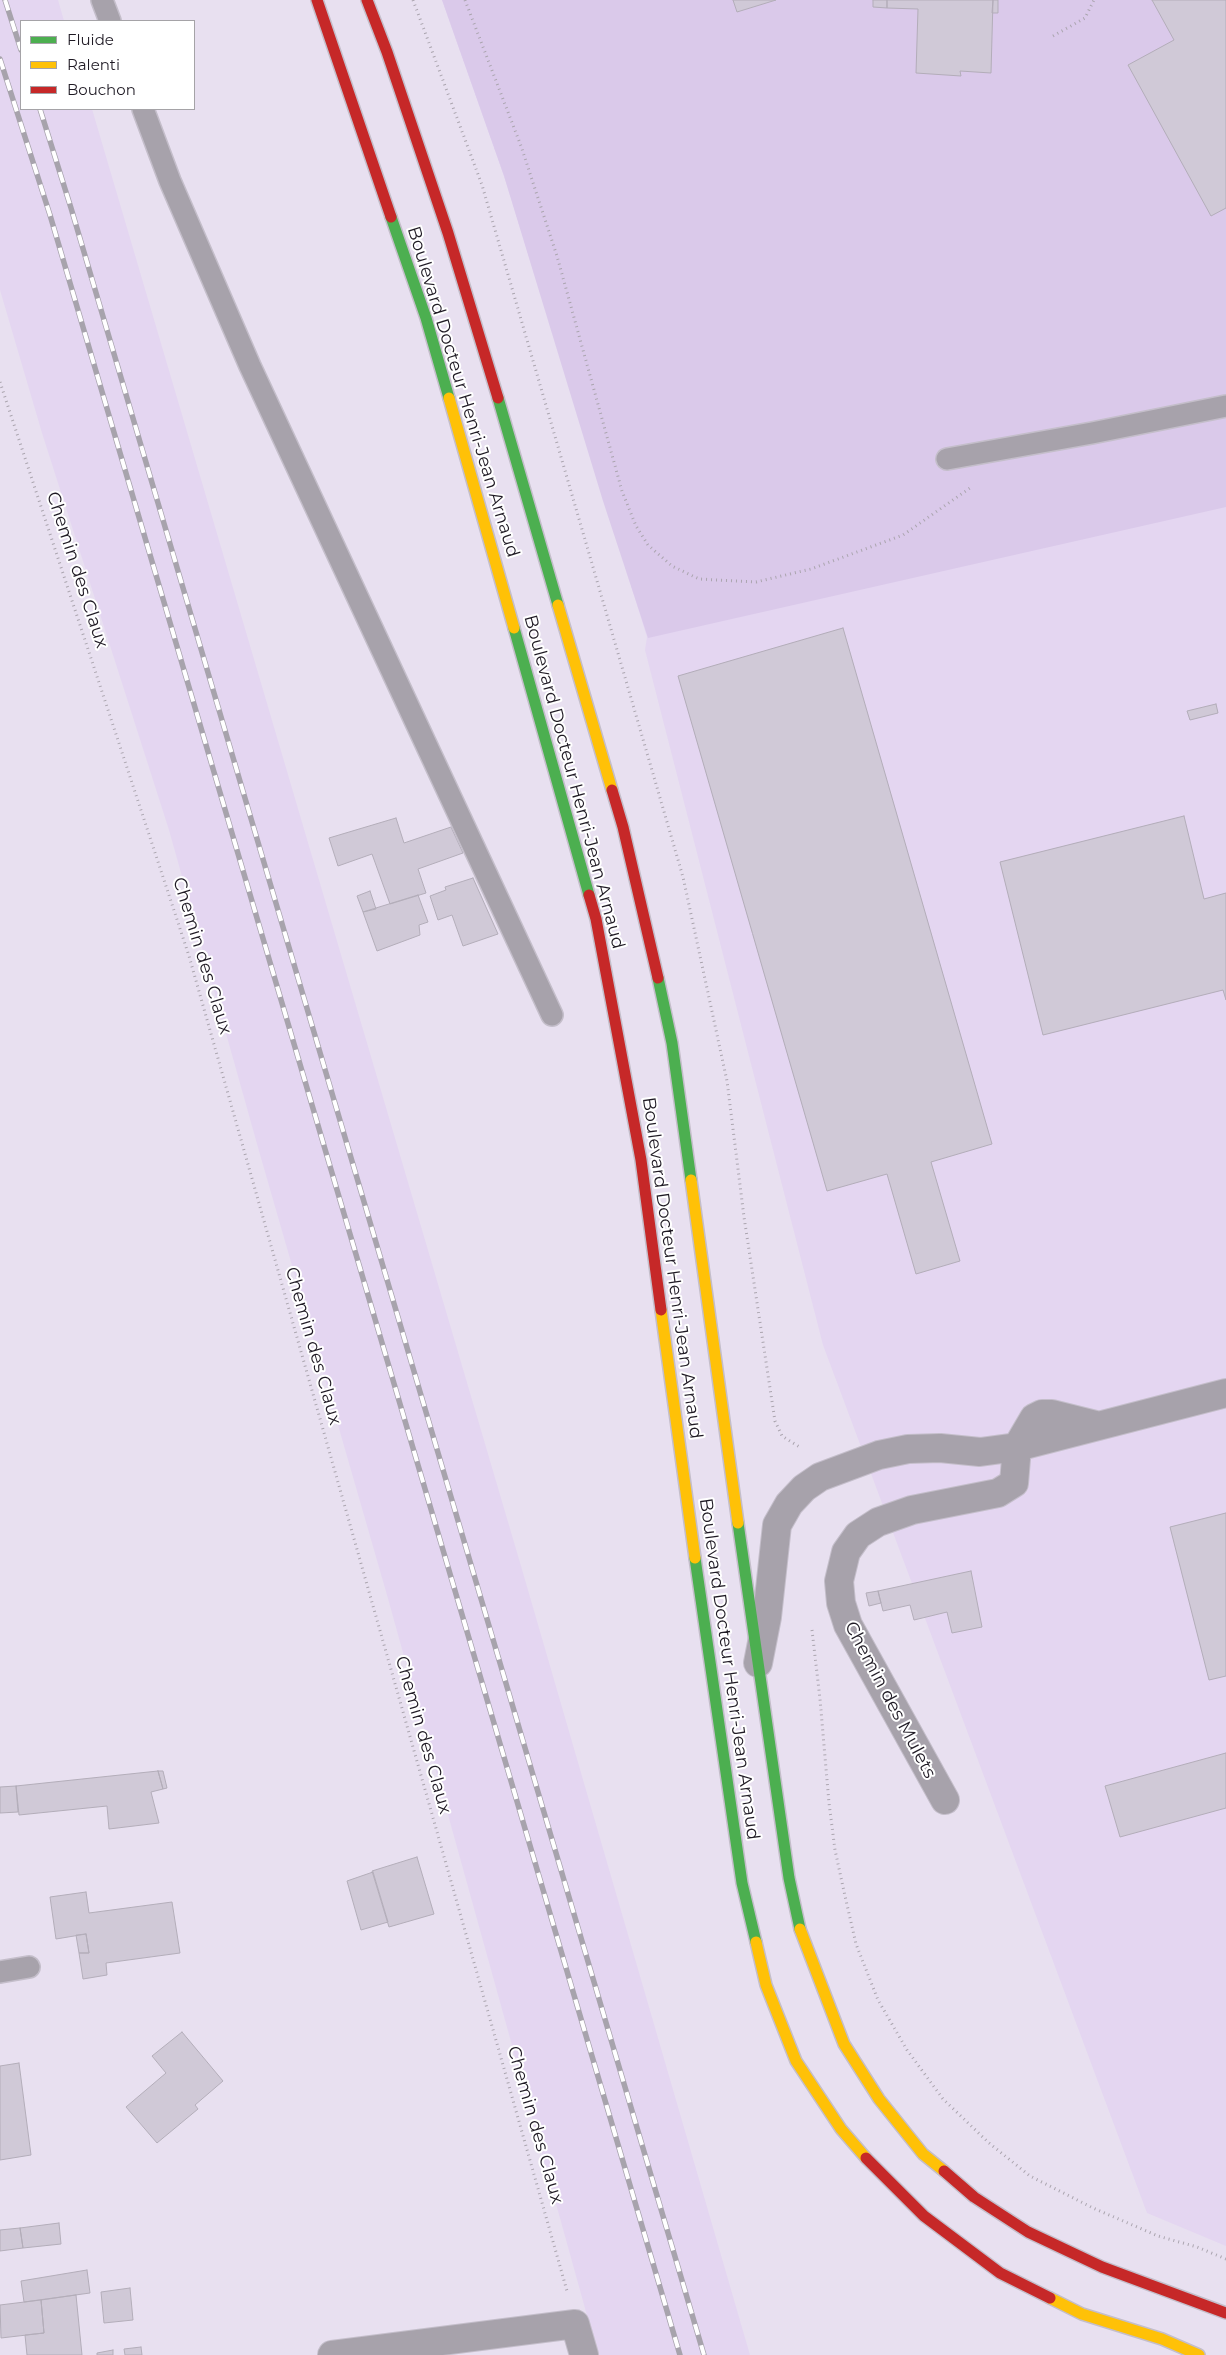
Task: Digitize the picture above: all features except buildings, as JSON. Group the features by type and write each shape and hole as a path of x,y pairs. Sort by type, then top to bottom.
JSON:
{"main road":[{"name":"Boulevard Docteur Henri-Jean Arnaud","path":"317,0 426,318 596,919 641,1160 677,1430 742,1883 766,1985 796,2061 841,2128 884,2178 924,2216 1008,2277 1082,2314 1162,2339 1199,2355"},
{"name":"Boulevard Docteur Henri-Jean Arnaud","path":"367,0 387,52 448,233 623,828 672,1043 757,1666 789,1878 801,1932 844,2044 880,2099 923,2154 974,2197 1028,2232 1102,2267 1226,2313"}],"street":[{"path":"757,1666 767,1617 777,1525 789,1504 804,1488 820,1477 879,1455 908,1449 940,1448 980,1452 1017,1447 1034,1418 1042,1414 1052,1414 1097,1426 1226,1393"},
{"name":"Chemin des Mulets","path":"945,1800 848,1625 841,1603 839,1581 846,1552 858,1535 878,1522 912,1510 998,1493 1014,1482 1017,1447"},
{"path":"332,2355 575,2324 584,2355"}],"lane":[{"path":"102,0 110,20"},
{"path":"143,110 170,181 250,366 552,1015"},
{"path":"947,459 1226,406"},
{"path":"0,1972 29,1967"}],"path":[{"path":"465,0 521,146 557,256 622,491 636,526 648,545 672,566 699,579 756,582 811,569 903,535 986,477 1005,449"},
{"path":"1053,36 1085,18 1094,0"},
{"name":"Chemin des Claux","path":"0,382 190,956 548,2220 575,2324"},
{"path":"811,1626 835,1850 856,1944 878,2000 907,2050 943,2099 989,2143 1030,2176 1094,2208 1158,2236 1197,2247 1226,2259"}],"shaded area":[{"path":"0,0 58,0 64,20 20,20 20,110 92,110 521,1566 750,2355 598,2355 387,1595 169,830 42,433 0,290"},
{"path":"442,0 1226,0 1226,2246 1147,2213 823,1345 645,650 647,637 504,176"},
{"path":"442,0 1226,0 1226,507 648,638 603,501 504,176"}],"railway":[{"path":"5,0 20,47"},
{"path":"0,59 50,215 680,2355"},
{"path":"40,110 71,208 704,2355"}],"traffic: fast":[{"path":"391,217 426,318 449,398"},
{"path":"498,398 558,605"},
{"path":"514,628 589,895"},
{"path":"658,978 672,1043 691,1180"},
{"path":"738,1523 789,1878 800,1929"},
{"path":"695,1558 742,1883 756,1942"}],"traffic: slow":[{"path":"449,398 514,628"},
{"path":"558,605 612,790"},
{"path":"691,1180 738,1523"},
{"path":"661,1310 695,1558"},
{"path":"800,1929 844,2044 879,2099 923,2154 944,2171"},
{"path":"756,1942 766,1985 796,2061 841,2129 866,2158"},
{"path":"1050,2298 1082,2314 1162,2339 1199,2355"}],"traffic: jam":[{"path":"317,0 391,217"},
{"path":"367,0 387,52 448,233 498,398"},
{"path":"612,790 623,827 658,978"},
{"path":"589,895 596,919 641,1160 661,1310"},
{"path":"866,2158 924,2216 1000,2273 1050,2298"},
{"path":"944,2171 974,2197 1028,2232 1102,2267 1226,2313"}]}
